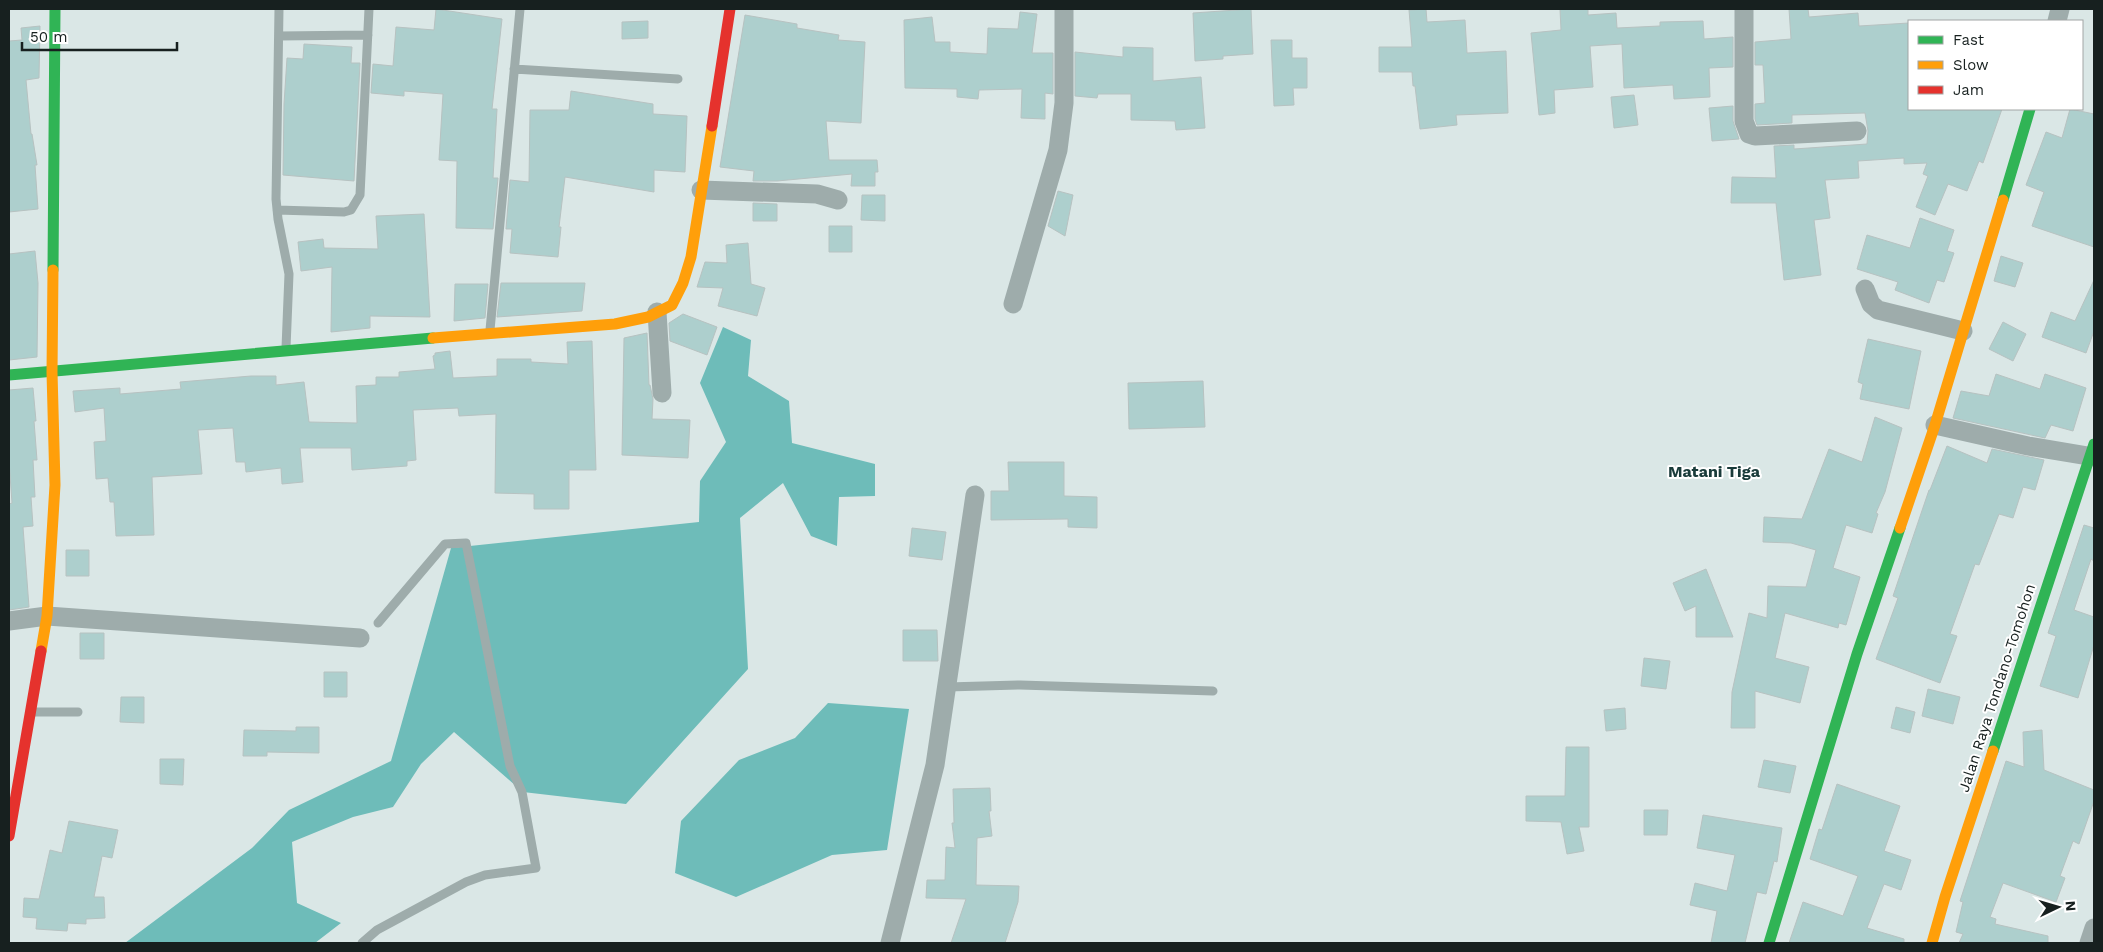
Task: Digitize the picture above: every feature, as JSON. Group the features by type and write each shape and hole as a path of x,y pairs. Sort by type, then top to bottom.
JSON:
{"main road":[{"path":"9,836 47,616 55,484 52,372 55,9"},
{"path":"9,375 490,333 615,324 648,317 672,305 683,283 691,257 730,9"},
{"path":"1769,943 1857,654 1935,424 2030,110"},
{"name":"Jalan Raya Tondano-Tomohon","path":"1932,943 1945,897 2093,452"}],"street":[{"path":"1013,304 1058,150 1064,103 1064,9"},
{"path":"1744,9 1744,121 1749,134 1754,136 1857,132"},
{"path":"701,190 817,194 838,200"},
{"path":"1864,289 1871,304 1878,310 1963,332"},
{"path":"657,312 662,393"},
{"path":"1935,424 2028,446 2093,452"},
{"path":"890,943 935,766 975,495"},
{"path":"9,621 47,616 360,638"},
{"path":"2089,943 2094,928"}],"lane":[{"path":"279,9 277,210 289,274 286,351"},
{"path":"277,210 344,212 351,210 357,202 360,195 369,9"},
{"path":"490,333 520,9"},
{"path":"279,36 368,35"},
{"path":"514,69 678,79"},
{"path":"362,943 377,930 466,882 485,875 536,868 522,792 510,766 466,543 446,544 378,623"},
{"path":"947,687 1020,685 1213,692"},
{"path":"30,712 78,712"}],"water":[{"path":"723,327 751,340 748,376 789,401 792,443 875,464 875,496 839,497 837,546 811,536 783,483 740,518 748,669 626,804 523,792 454,732 421,764 393,807 353,817 292,842 297,903 341,923 315,943 125,943 252,848 289,810 391,761 451,548 699,522 700,481 726,442 700,383"},
{"path":"828,703 909,709 887,850 832,855 736,897 675,873 681,821 739,760 795,738"}],"building":[{"path":"436,9 502,19 492,109 497,109 493,178 498,178 493,229 456,228 457,161 439,160 443,94 404,91 404,96 371,93 373,64 393,66 396,27 434,30"},
{"path":"1251,9 1253,54 1223,56 1223,59 1195,61 1193,13"},
{"path":"1426,9 1427,22 1465,20 1467,53 1506,51 1508,113 1456,115 1457,125 1420,129 1412,72 1379,72 1379,47 1412,47 1409,10"},
{"path":"1560,9 1588,9 1588,15 1616,13 1617,28 1660,26 1660,22 1703,21 1704,39 1733,37 1733,67 1709,68 1710,97 1674,99 1673,85 1624,88 1622,44 1590,46 1593,87 1554,90 1555,113 1539,115 1531,33 1561,30"},
{"path":"1789,9 1808,9 1809,17 1858,13 1859,26 1908,23 1908,110 2002,110 1983,163 1979,161 1967,191 1948,184 1935,215 1916,207 1928,176 1923,174 1927,163 1904,164 1904,158 1858,161 1859,178 1825,180 1830,218 1814,220 1821,275 1784,280 1776,203 1731,203 1732,177 1776,178 1774,146 1794,145 1794,149 1867,144 1868,131 1865,113 1792,115 1792,123 1757,125 1755,104 1765,103 1763,65 1755,65 1755,42 1791,39"},
{"path":"1020,12 1037,14 1032,53 1053,53 1053,94 1045,93 1045,119 1021,118 1022,89 979,90 978,99 957,97 957,89 905,88 904,20 932,17 935,42 950,42 950,52 987,54 988,28 1018,29"},
{"path":"745,15 797,24 797,28 839,35 838,40 865,42 861,123 826,121 829,160 877,160 878,172 875,172 875,186 851,186 852,174 777,181 753,181 754,171 720,167"},
{"path":"648,21 648,38 622,39 622,22"},
{"path":"40,26 39,78 26,80 31,134 37,165 35,165 38,209 9,212 9,41 22,40 21,28"},
{"path":"1271,40 1292,40 1292,58 1307,58 1307,88 1293,88 1294,105 1274,106"},
{"path":"304,44 352,47 351,63 360,63 354,181 283,175 287,58 303,59"},
{"path":"1123,47 1153,48 1153,81 1201,77 1205,128 1176,130 1175,121 1131,120 1131,94 1098,94 1097,98 1075,96 1075,52 1123,57"},
{"path":"571,91 653,104 653,114 687,116 685,172 654,170 654,192 565,177 559,227 561,227 558,257 510,253 512,229 506,229 510,180 529,182 530,110 569,110"},
{"path":"1634,95 1638,125 1614,128 1611,97"},
{"path":"1733,106 1733,121 1739,139 1712,141 1709,108"},
{"path":"2070,110 2094,114 2094,247 2032,226 2044,192 2026,185 2046,132 2062,138"},
{"path":"1058,191 1073,195 1065,236 1048,226"},
{"path":"862,195 885,195 885,221 861,220"},
{"path":"753,203 777,204 777,221 753,221"},
{"path":"424,214 430,317 370,316 370,328 331,332 332,267 301,271 298,242 323,239 324,248 378,249 376,216"},
{"path":"1920,218 1954,230 1947,251 1954,253 1944,282 1937,280 1929,303 1895,290 1898,282 1857,269 1867,235 1910,248"},
{"path":"829,226 852,226 852,252 829,252"},
{"path":"748,243 751,284 765,288 757,316 718,306 723,288 697,287 705,262 727,263 726,245"},
{"path":"35,251 38,283 37,357 9,360 9,254"},
{"path":"2001,256 2023,263 2015,287 1994,281"},
{"path":"2094,280 2094,331 2086,353 2042,337 2051,312 2075,321"},
{"path":"501,283 585,283 582,311 497,317"},
{"path":"455,284 488,284 485,318 454,321"},
{"path":"683,314 717,327 707,355 670,341 669,323"},
{"path":"2003,322 2026,334 2013,361 1989,349"},
{"path":"647,333 649,385 653,399 652,419 690,420 688,458 622,455 624,338"},
{"path":"1868,339 1921,351 1909,409 1860,399 1863,384 1858,382"},
{"path":"592,341 596,470 569,470 569,509 534,509 534,494 495,493 496,414 459,416 458,408 413,410 416,460 407,461 407,466 352,470 351,448 300,448 303,482 282,484 281,468 246,472 245,462 236,462 233,428 198,430 202,474 152,477 154,535 116,536 114,502 110,502 108,478 96,479 94,442 106,441 104,408 75,412 73,391 120,388 120,394 181,389 180,382 251,376 276,376 276,385 304,382 309,422 357,423 356,386 376,385 376,377 399,377 399,372 435,369 433,356 435,353 450,351 453,378 497,376 497,359 531,359 531,362 568,364 567,342"},
{"path":"1996,374 2040,389 2045,374 2086,388 2073,431 2051,425 2045,438 1953,418 1961,391 1989,396"},
{"path":"1203,381 1205,427 1129,429 1128,383"},
{"path":"33,388 37,460 33,460 35,497 31,497 33,526 23,527 29,607 9,610 9,504 12,503 9,461 9,390"},
{"path":"1875,417 1902,428 1885,492 1876,513 1878,514 1872,533 1846,525 1833,568 1860,577 1846,625 1839,623 1838,628 1785,613 1775,658 1809,667 1800,703 1755,691 1755,728 1731,728 1732,692 1749,613 1767,618 1768,586 1806,587 1816,550 1791,543 1763,542 1764,517 1802,519 1829,449 1862,462"},
{"path":"1947,446 1987,463 1992,449 2044,460 2035,490 2023,487 2013,518 1999,514 1979,565 1975,564 1950,634 1957,636 1940,683 1876,659 1898,598 1893,596 1929,490"},
{"path":"1008,462 1064,462 1064,496 1097,497 1097,528 1068,527 1068,519 991,520 991,491 1009,491"},
{"path":"2084,525 2094,528 2094,561 2091,559 2074,610 2094,617 2094,645 2078,698 2040,686 2056,636 2048,633"},
{"path":"912,528 946,532 942,560 909,556"},
{"path":"66,550 89,550 89,576 66,576"},
{"path":"1706,569 1733,637 1696,637 1696,606 1685,611 1673,583"},
{"path":"903,630 937,630 938,661 903,661"},
{"path":"80,633 104,633 104,659 80,659"},
{"path":"1644,658 1670,661 1666,689 1641,686"},
{"path":"324,672 347,672 347,697 324,697"},
{"path":"1928,689 1960,697 1953,724 1922,716"},
{"path":"121,697 144,697 144,723 120,722"},
{"path":"1896,707 1915,712 1910,733 1891,728"},
{"path":"1625,708 1626,729 1606,731 1604,710"},
{"path":"296,727 319,727 319,753 267,752 267,756 243,756 244,730 296,731"},
{"path":"2042,730 2044,770 2094,790 2094,801 2079,844 2073,841 2060,876 2065,878 2056,902 2003,883 1990,917 1996,919 1995,924 2048,936 2048,943 1959,943 1963,934 1956,932 1963,902 1960,901 2006,761 2024,767 2023,732"},
{"path":"1566,747 1589,747 1589,827 1579,827 1584,851 1567,854 1561,822 1526,821 1526,796 1565,796"},
{"path":"160,759 184,759 183,785 160,784"},
{"path":"1764,760 1796,766 1790,793 1758,787"},
{"path":"1837,784 1900,806 1884,851 1911,860 1901,890 1884,884 1867,928 1904,939 1904,943 1789,943 1803,902 1843,916 1858,876 1810,859 1819,829 1822,830"},
{"path":"990,788 991,811 989,811 992,836 977,838 976,885 1019,886 1018,902 1005,943 951,943 966,899 926,898 927,880 945,880 946,847 955,848 952,823 954,823 953,789"},
{"path":"1644,810 1668,810 1667,835 1644,835"},
{"path":"1703,815 1782,828 1777,862 1774,861 1766,894 1757,892 1745,943 1711,943 1717,911 1690,905 1695,883 1727,891 1735,855 1697,848"},
{"path":"69,821 118,830 112,858 102,856 94,897 104,897 105,918 86,919 86,924 68,923 67,931 36,929 37,918 23,917 24,898 39,899 50,850 62,853"}],"traffic: fast":[{"path":"53,270 55,9"},
{"path":"2003,200 2030,110"},
{"path":"9,375 433,338"},
{"path":"1993,751 2094,444"},
{"path":"1769,943 1857,654 1900,528"}],"traffic: slow":[{"path":"433,338 615,324 648,317 672,305 683,283 691,257 712,126"},
{"path":"1900,528 1935,425 2003,200"},
{"path":"41,651 47,616 55,485 52,372 53,270"},
{"path":"1932,943 1945,897 1993,751"}],"traffic: jam":[{"path":"712,126 730,9"},
{"path":"9,836 41,651"}],"district":[{"name":"Matani Tiga","path":"1714,471"}]}
